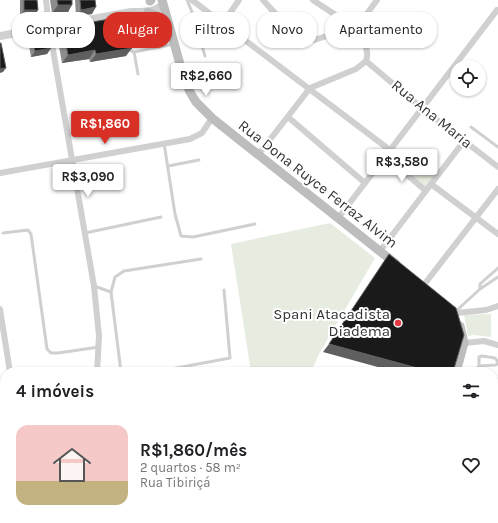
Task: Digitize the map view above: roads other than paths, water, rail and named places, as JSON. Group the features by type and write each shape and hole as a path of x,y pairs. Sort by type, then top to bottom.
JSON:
{"main road":[{"name":"Rua Dona Ruyce Ferraz Alvim","path":"157,1 162,12"},
{"name":"Rua Dona Ruyce Ferraz Alvim","path":"172,37 190,92 196,102 212,118 339,217 405,271"},
{"path":"453,310 464,343 457,367"}],"street":[{"path":"46,0 47,12"},
{"path":"192,0 209,12"},
{"path":"230,12 239,0"},
{"path":"263,0 276,14 311,39 325,37"},
{"path":"313,0 330,12"},
{"path":"368,12 377,0"},
{"path":"134,12 157,1 158,9 148,12"},
{"path":"339,217 423,109 497,10"},
{"path":"0,36 12,34"},
{"path":"249,42 390,151 403,160 419,160 438,175"},
{"path":"52,48 94,286 99,347 97,367"},
{"path":"258,155 310,88 356,69 366,61 368,55 367,48"},
{"name":"Rua Ana Maria","path":"366,61 423,109 498,167"},
{"path":"288,117 365,182"},
{"path":"0,173 197,137 212,118"},
{"path":"380,251 464,141"},
{"path":"403,160 404,173 426,191"},
{"path":"431,184 498,234"},
{"path":"423,286 498,189"},
{"path":"453,310 486,310 498,306"},
{"path":"0,309 9,367"},
{"path":"464,343 484,341 498,345"}],"lane":[{"path":"187,0 205,56"},
{"path":"134,52 174,44"},
{"path":"130,48 131,51 134,52 138,74"},
{"path":"471,127 498,147"},
{"path":"164,143 175,214 181,236 192,236 255,224"},
{"path":"168,166 198,160"},
{"path":"85,233 161,217"},
{"path":"3,233 28,230 31,234 47,349 51,353 58,354 99,347"},
{"path":"120,367 111,292 115,277 124,271 201,259"},
{"path":"480,289 480,284 498,268"},
{"path":"453,310 498,277"},
{"path":"94,286 111,292"},
{"path":"182,367 230,358 224,290"},
{"path":"482,356 495,358 498,363 496,365 479,366 478,357 482,356"}],"place":[{"name":"Spani Atacadista Diadema","path":"398,323"}]}
